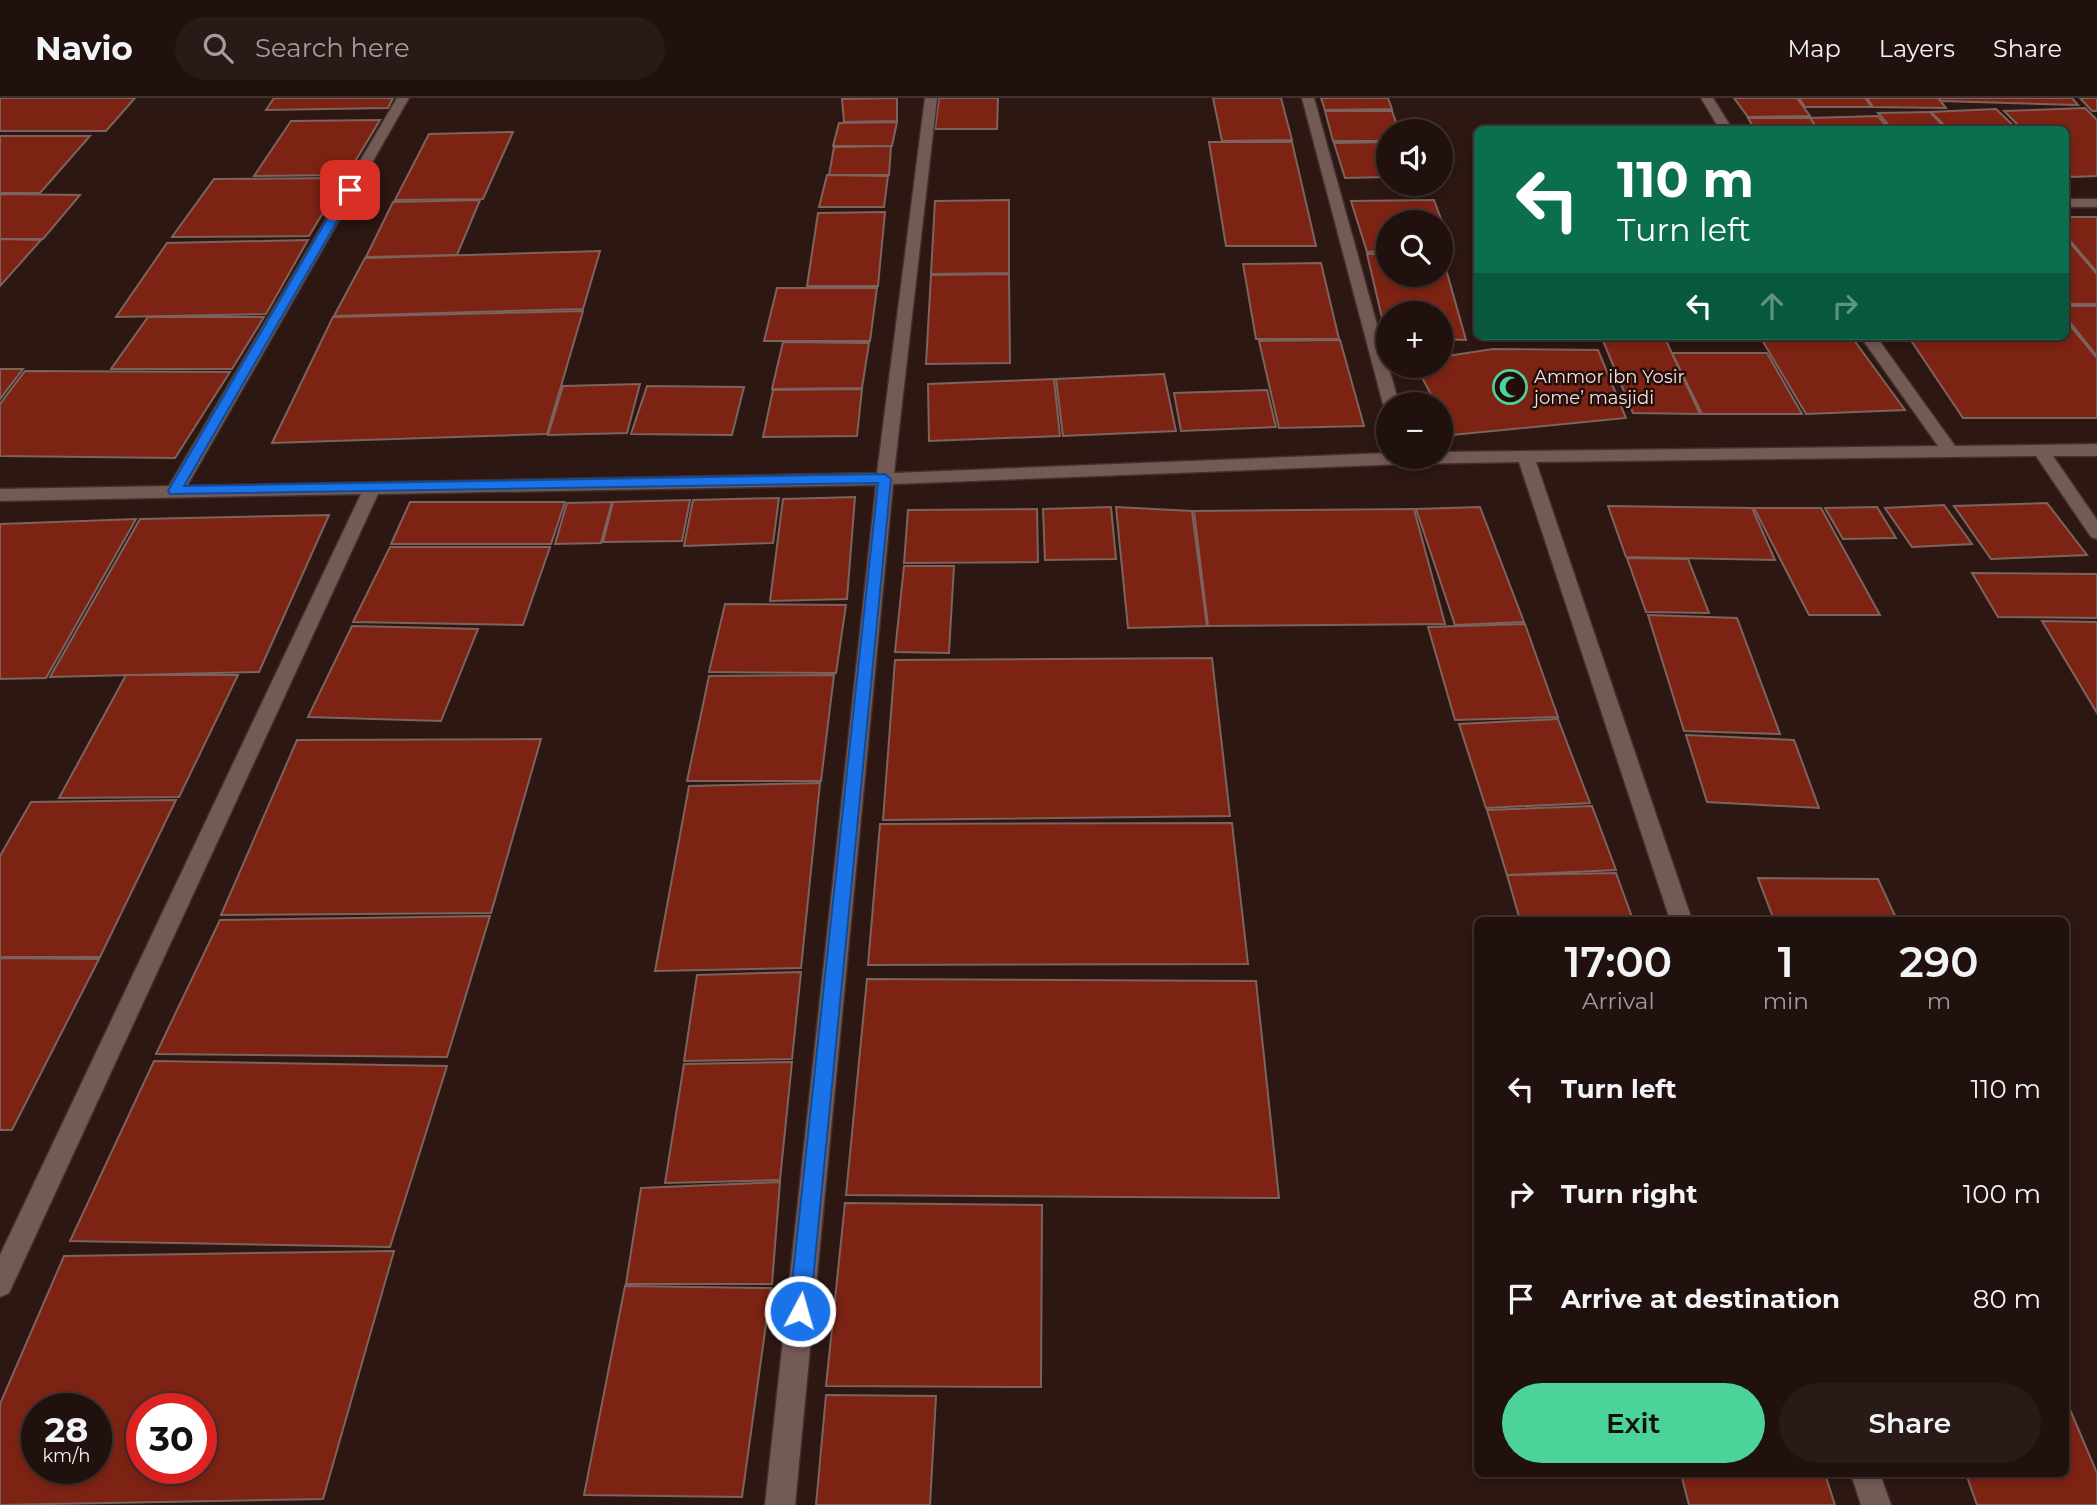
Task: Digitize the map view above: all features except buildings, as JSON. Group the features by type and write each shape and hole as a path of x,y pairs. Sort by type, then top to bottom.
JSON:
{"street":[{"path":"175,491 403,98"},
{"path":"780,1505 885,479 931,98"},
{"path":"1308,98 1388,392"},
{"path":"1707,98 1724,126"},
{"path":"2069,203 2097,203"},
{"path":"1871,340 1949,450"},
{"path":"2040,450 2097,533"},
{"path":"1453,457 2097,450"},
{"path":"1526,457 1680,917"},
{"path":"0,495 885,479 1376,458"},
{"path":"0,1284 372,489"},
{"path":"1867,1477 1877,1505"}],"place":[{"name":"Ammor ibn Yosir jome’ masjidi","path":"1510,387"}],"route":[{"path":"350,190 175,491 885,479 800,1311"}]}
